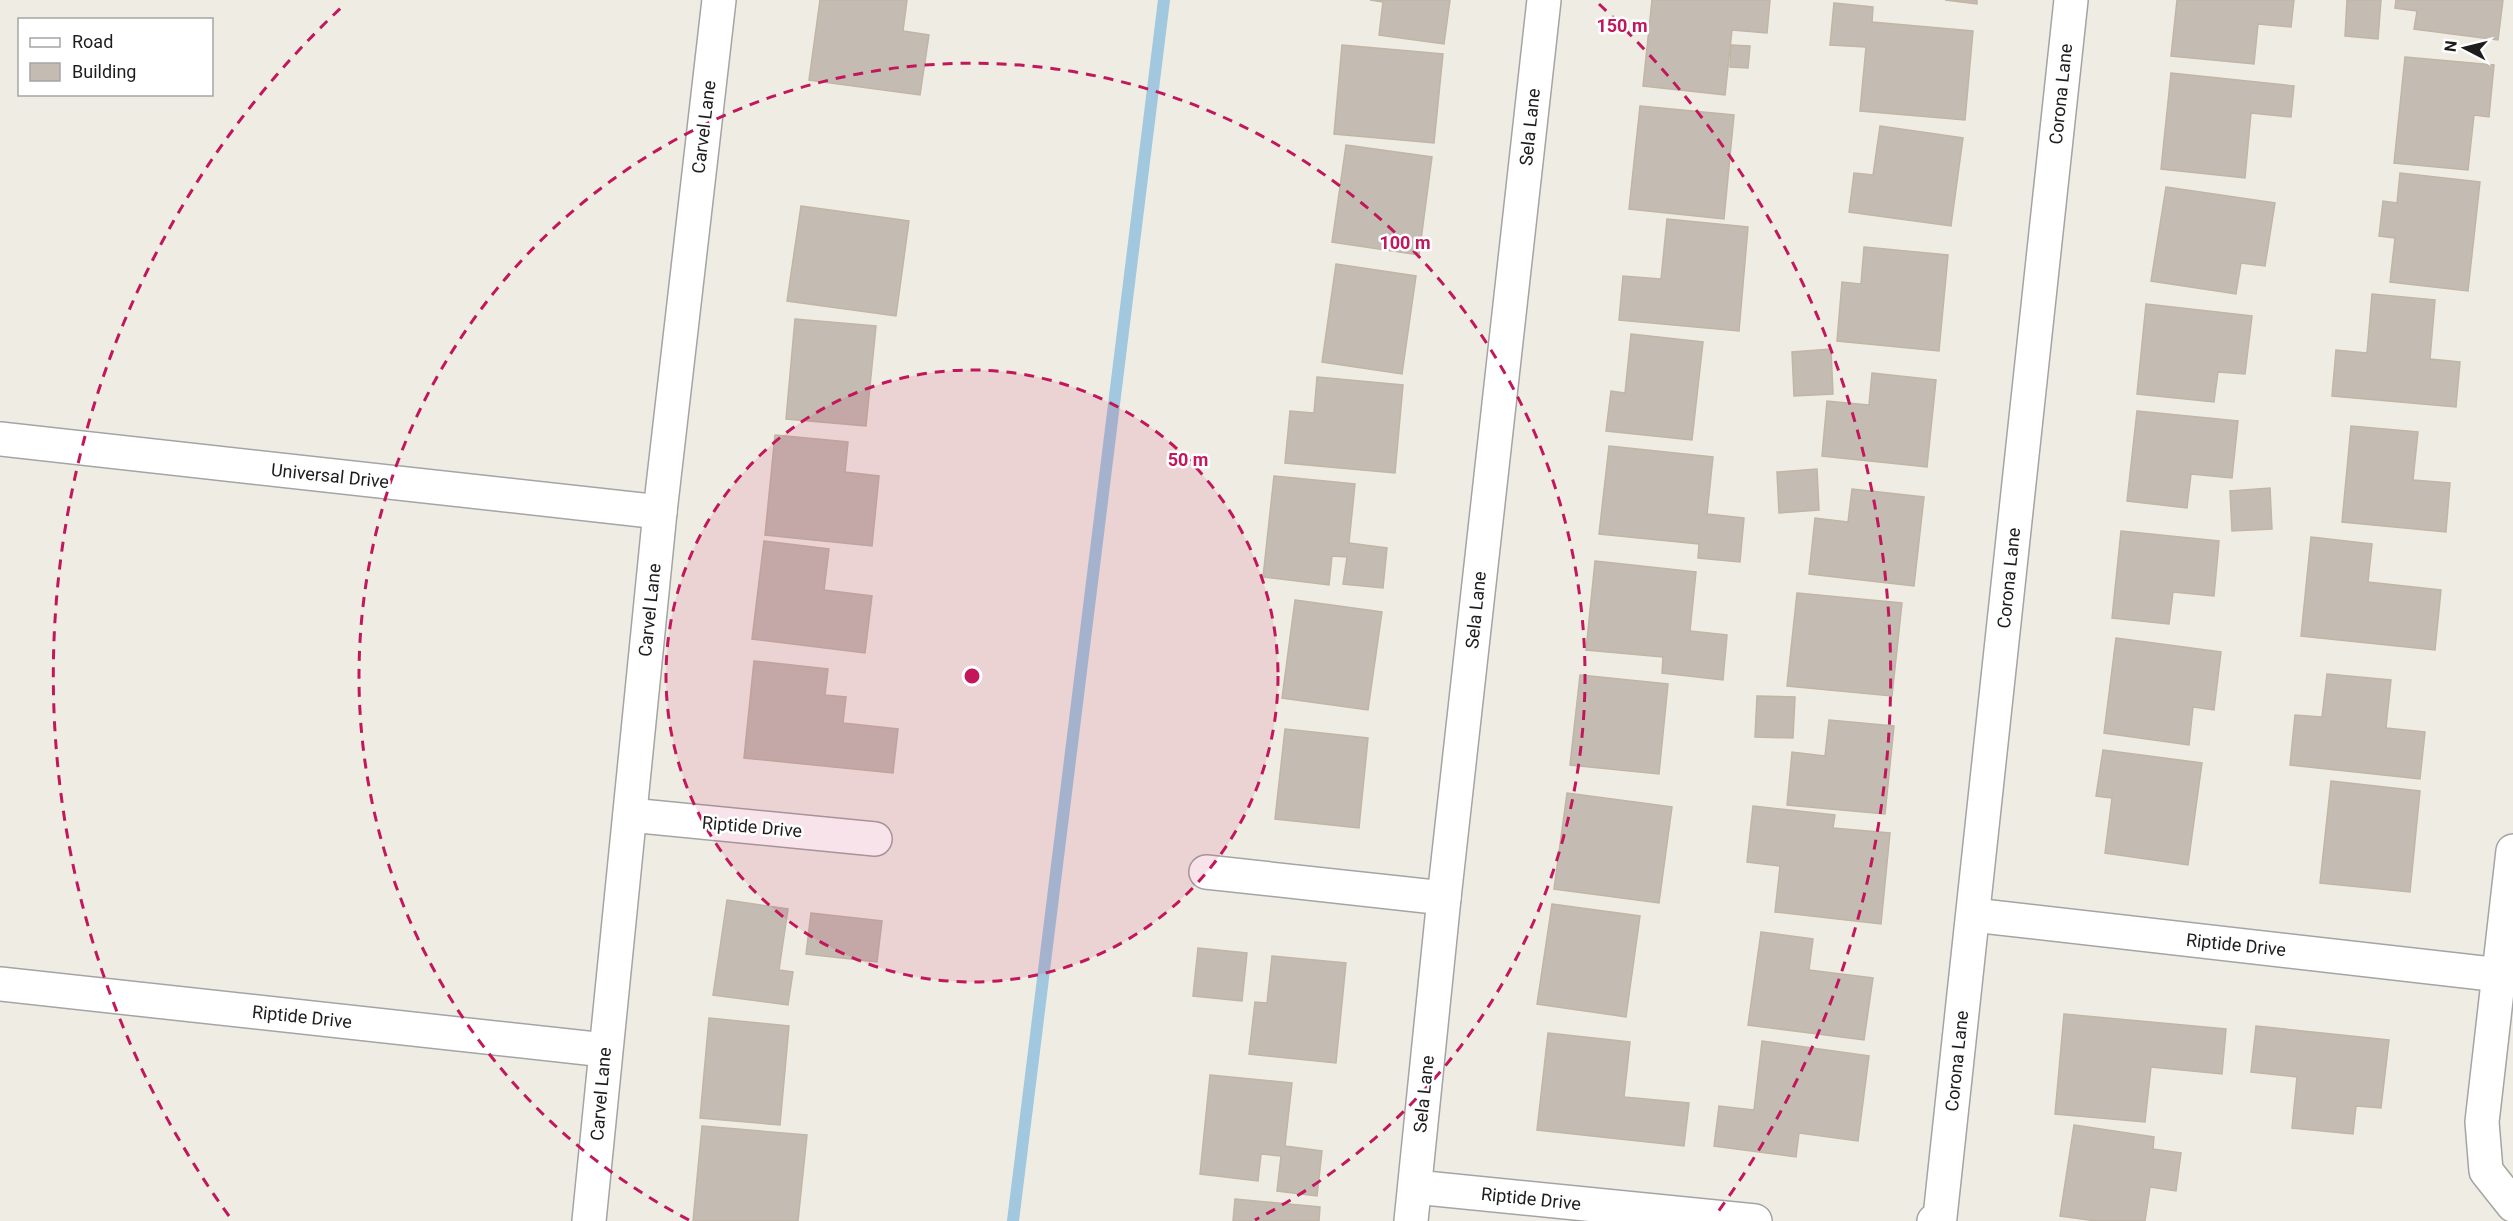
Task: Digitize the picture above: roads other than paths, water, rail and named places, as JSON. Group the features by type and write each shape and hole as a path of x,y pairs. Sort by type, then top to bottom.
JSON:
{"street":[{"name":"Carvel Lane","path":"589,1221 660,512 719,0"},
{"name":"Sela Lane","path":"1411,1221 1444,898 1544,0"},
{"name":"Corona Lane","path":"1934,1221 1940,1217 1947,1155 2071,0"},
{"name":"Universal Drive","path":"0,440 660,512"},
{"name":"Riptide Drive","path":"630,816 875,839"},
{"path":"2513,851 2482,1122 2486,1171 2513,1205"},
{"path":"1206,872 1444,898"},
{"name":"Riptide Drive","path":"1973,915 2500,975"},
{"name":"Riptide Drive","path":"0,984 605,1050"},
{"name":"Riptide Drive","path":"1415,1187 1755,1221"}],"waterway":[{"path":"1013,1221 1164,0"}]}
